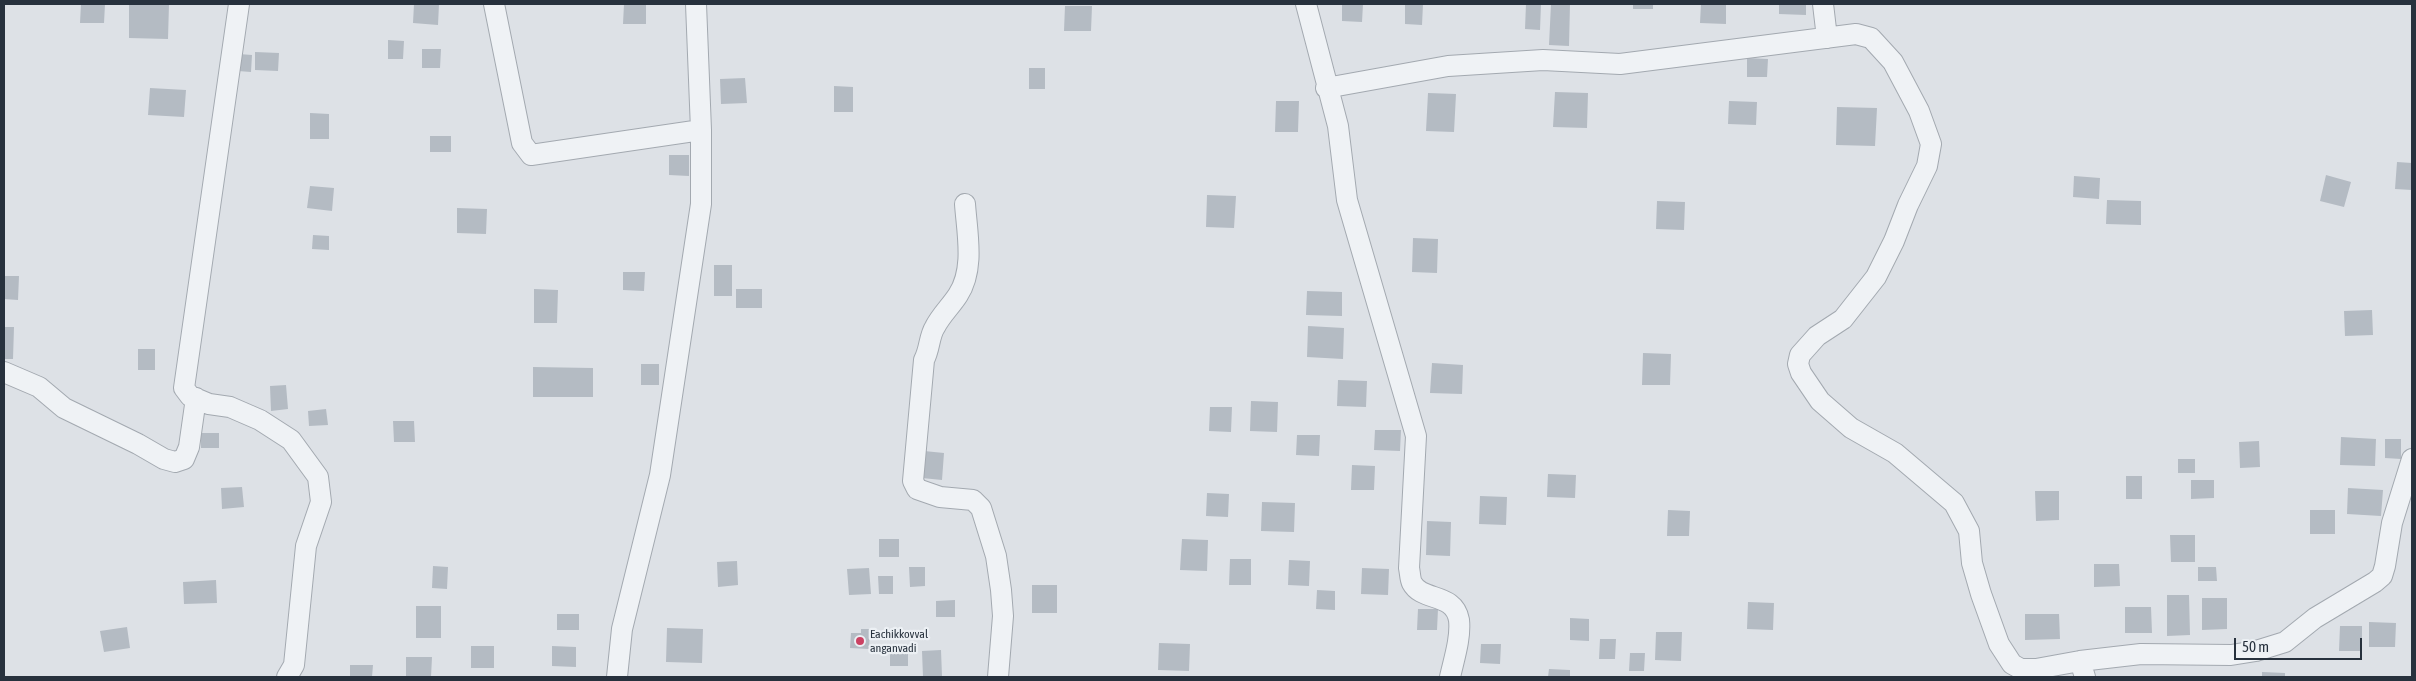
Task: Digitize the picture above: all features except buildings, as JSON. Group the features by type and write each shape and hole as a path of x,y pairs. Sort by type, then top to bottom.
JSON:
{"street":[{"path":"239,4 184,388 190,396 209,404 230,407 260,420 291,440 318,477 321,502 306,546 294,665 287,677"},
{"path":"494,4 522,143 531,156 701,130"},
{"path":"617,677 622,629 662,466 701,204 701,130 696,4"},
{"path":"1306,4 1326,88 1338,126 1347,200 1416,436 1409,568 1412,584 1421,592 1450,602 1459,618 1458,637 1450,677"},
{"path":"1823,4 1827,38"},
{"path":"1326,88 1448,66 1543,60 1620,64 1856,34 1871,38 1893,62 1919,110 1930,144 1928,166 1908,205 1894,241 1876,277 1843,319 1818,336 1800,355 1798,364 1801,373 1820,401 1851,428 1894,453 1954,503 1970,531 1972,562 1999,644 2012,664 2021,669 2082,669 2141,654 2231,655 2285,642 2315,618 2382,576 2392,523 2412,459"},
{"path":"965,204 968,258 967,279 934,328 929,351 924,360 913,481 917,489 926,494 973,500 981,508 996,556 1002,590 998,677"},
{"path":"4,372 39,386 64,408 138,444 164,459 176,462 184,459 189,447 196,398"}],"place":[{"name":"Eachikkovval anganvadi","path":"860,641"}]}
